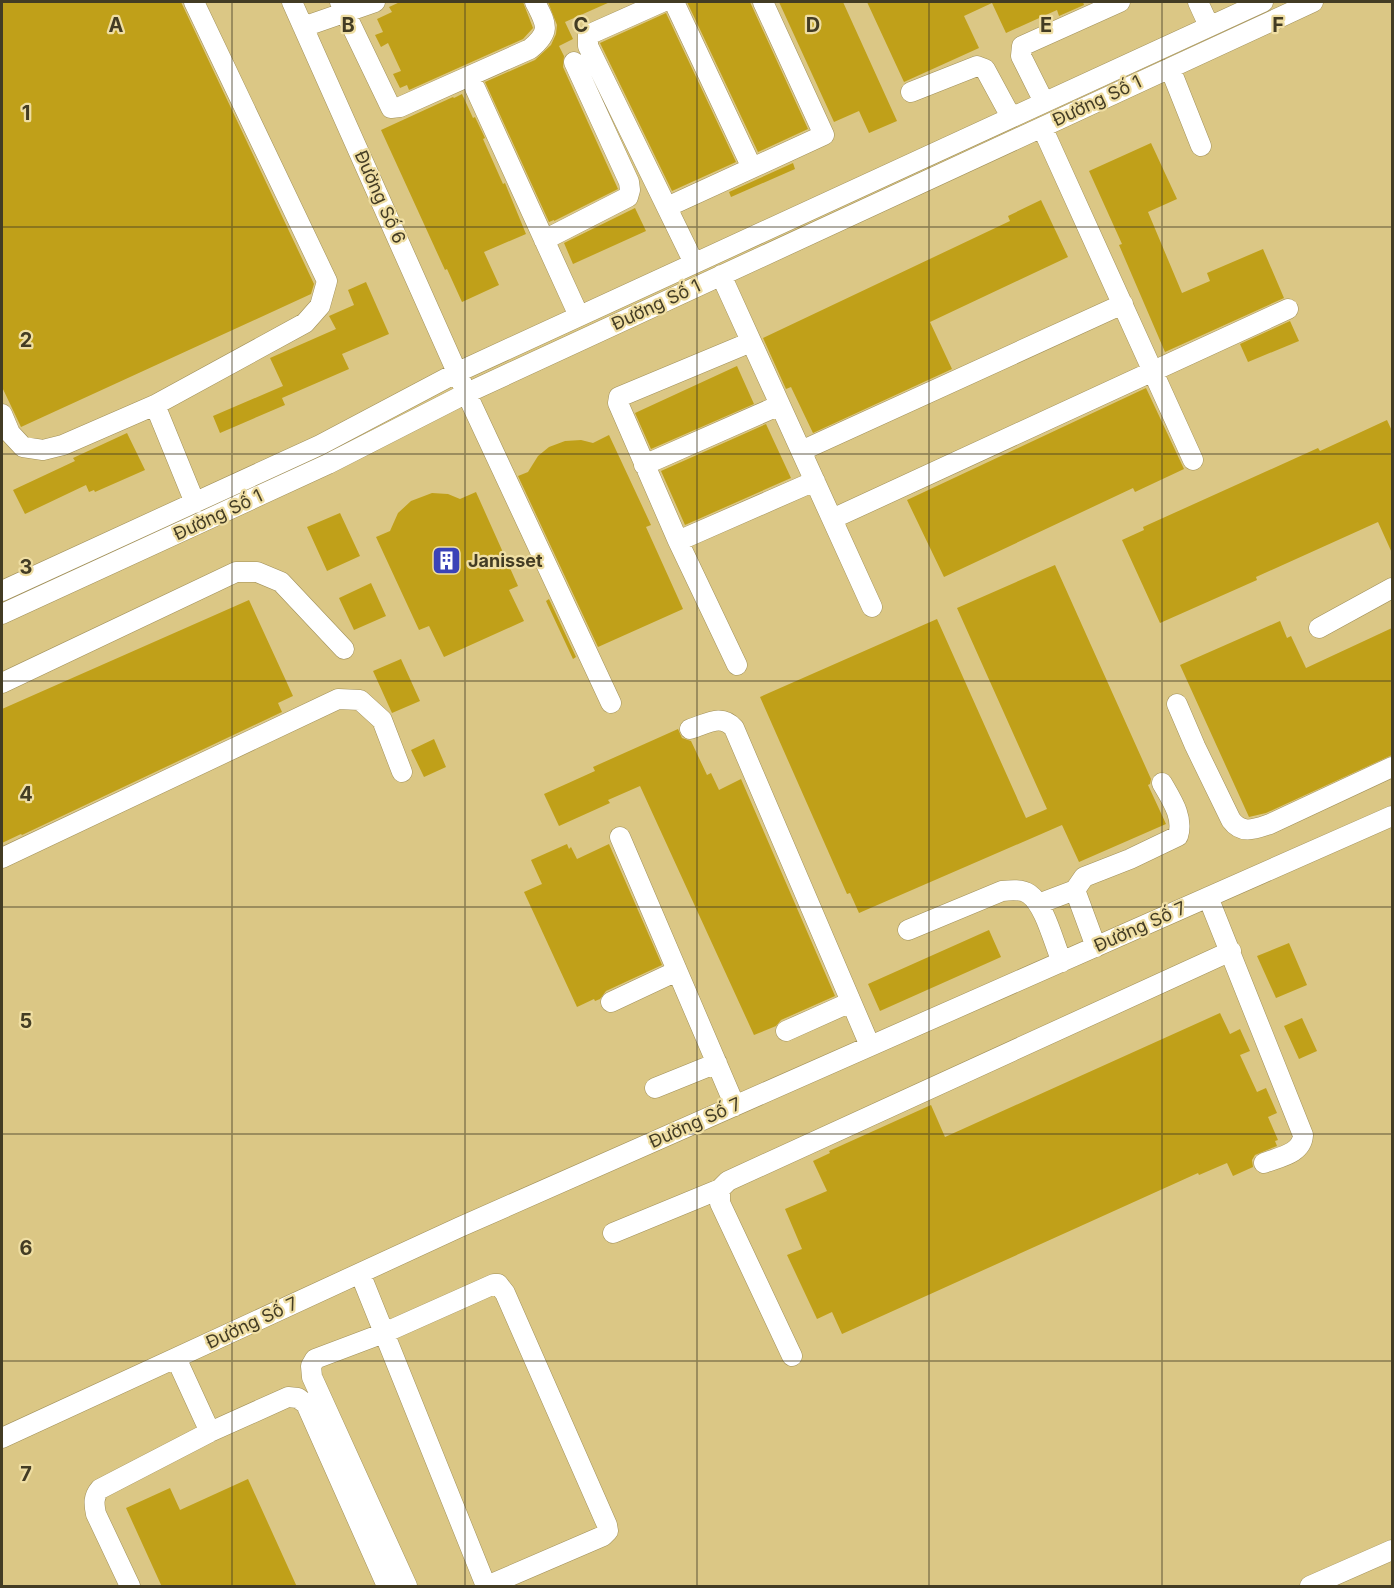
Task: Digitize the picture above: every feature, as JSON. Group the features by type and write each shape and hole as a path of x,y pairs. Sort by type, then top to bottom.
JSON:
{"street":[{"path":"2,414 10,433 23,447 43,450 63,445 155,405 305,323 320,306 327,281 194,2"},
{"name":"Đường Số 6","path":"292,2 467,393 611,703"},
{"path":"303,27 343,7 375,2"},
{"path":"343,7 391,108 400,108 530,49 541,41 546,23 535,2"},
{"path":"662,2 588,35 587,41 694,263"},
{"path":"674,2 752,168"},
{"path":"667,207 824,135 763,2"},
{"path":"1044,102 1021,56 1022,46 1120,2"},
{"path":"1198,2 1209,26"},
{"name":"Đường Số 1","path":"2,614 328,464 467,393 1313,2"},
{"name":"Đường Số 1","path":"2,591 320,446 458,372 1209,26 1251,4"},
{"path":"544,240 628,197 630,190 629,182 574,62"},
{"path":"911,92 961,70 976,66 985,69 1011,117"},
{"path":"1170,68 1201,146"},
{"path":"476,88 579,316"},
{"path":"1042,127 1194,460"},
{"path":"721,275 872,607"},
{"path":"801,451 1123,304"},
{"path":"832,519 1288,309"},
{"path":"737,665 678,542 618,408 619,398 751,342"},
{"path":"155,405 195,503"},
{"path":"644,465 780,405"},
{"path":"678,542 815,481"},
{"path":"2,683 236,572 257,572 281,582 344,649"},
{"path":"1318,628 1392,588"},
{"path":"2,858 338,699 360,700 382,720 402,772"},
{"path":"1177,704 1232,820 1236,827 1243,830 1257,829 1270,824 1392,767"},
{"path":"690,729 721,719 728,721 734,728 870,1046"},
{"path":"1038,904 1075,890 1084,877 1130,859 1178,836 1181,827 1178,814 1162,783"},
{"name":"Đường Số 7","path":"2,1438 360,1273 1392,816"},
{"path":"620,837 735,1106"},
{"path":"908,930 1002,891 1016,890 1028,893 1038,904 1062,962"},
{"path":"1075,890 1096,946"},
{"path":"1208,897 1303,1135 1300,1146 1296,1150 1264,1163"},
{"path":"613,1233 720,1189 728,1180 1231,951"},
{"path":"611,1002 676,971"},
{"path":"786,1031 851,1002"},
{"path":"655,1088 717,1064"},
{"path":"720,1189 720,1203 792,1356"},
{"path":"360,1273 384,1333 487,1587 603,1536 608,1531 502,1287 494,1284 384,1333 315,1359 310,1365 312,1377 407,1587"},
{"path":"176,1358 210,1432"},
{"path":"130,1587 96,1514 95,1494 100,1489 210,1432 288,1397 298,1398 306,1404 387,1587"},
{"path":"1310,1587 1392,1550"}],"shaded area":[{"path":"2,2 1392,2 1392,1586 2,1586"}],"building":[{"path":"2,2 181,2 314,284 311,294 21,427 2,387"},
{"path":"400,2 523,2 533,28 523,39 409,90 407,85 400,88 393,74 401,71 388,43 381,47 375,35 383,32 377,19 392,12 389,7"},
{"path":"548,2 610,2 565,22 573,39 559,46 564,56 563,67 618,189 549,222 485,82 535,60 551,45 557,25"},
{"path":"687,2 750,2 808,129 758,152"},
{"path":"779,2 843,2 897,121 869,133 859,111 834,122"},
{"path":"867,2 1083,2 1084,5 1059,16 1057,10 1006,33 992,3 964,16 979,48 904,82"},
{"path":"666,13 736,162 672,191 600,43"},
{"path":"462,94 485,138 483,139 503,184 505,183 526,234 484,252 499,285 462,302 381,130"},
{"path":"1151,143 1177,199 1148,212 1182,293 1210,281 1207,273 1263,249 1284,298 1165,352 1119,245 1122,244 1089,171"},
{"path":"793,163 795,169 731,197 729,192"},
{"path":"1041,200 1068,257 930,322 952,369 813,433 791,387 786,389 763,338 1010,221 1008,216"},
{"path":"635,208 646,231 573,264 564,243"},
{"path":"366,282 389,334 342,354 349,369 282,398 285,405 220,433 213,416 283,386 270,358 336,329 329,316 354,305 348,290"},
{"path":"1290,321 1299,341 1248,362 1240,344"},
{"path":"737,366 754,404 651,449 635,413"},
{"path":"1146,388 1184,469 1135,492 1133,488 944,577 907,500"},
{"path":"1387,420 1392,431 1392,553 1378,522 1160,623 1122,540 1144,530 1143,527 1318,448 1320,451"},
{"path":"766,424 791,478 685,525 661,471"},
{"path":"127,433 145,470 95,492 94,490 89,492 86,485 25,514 13,490"},
{"path":"609,435 651,525 646,527 683,609 598,647 518,476 528,472 538,456 549,447 565,441 581,440 593,443"},
{"name":"Janisset","path":"476,492 518,586 509,590 524,621 444,657 429,626 419,630 376,537 390,531 398,513 411,501 432,493 448,494 460,499"},
{"path":"340,513 360,556 327,571 307,527"},
{"path":"1055,565 1151,779 1148,785 1166,824 1079,862 1062,825 859,913 850,893 847,894 760,697 937,619 1026,818 1047,809 957,608"},
{"path":"371,583 386,616 354,630 339,598"},
{"path":"549,599 576,657 573,659 546,601"},
{"path":"249,600 293,696 278,703 282,712 2,843 2,709"},
{"path":"1280,621 1287,638 1291,636 1306,668 1392,628 1392,755 1266,813 1249,817 1180,665"},
{"path":"401,659 420,701 392,713 373,671"},
{"path":"678,729 682,738 691,741 707,775 711,773 719,790 741,779 835,996 781,1020 776,1026 754,1035 640,786 608,800 610,803 559,826 544,794 595,771 593,767"},
{"path":"434,739 446,767 424,777 411,750"},
{"path":"567,844 577,859 609,844 662,965 606,991 600,999 595,1001 594,999 577,1007 524,892 542,884 531,860"},
{"path":"989,930 1001,957 880,1011 868,984"},
{"path":"1289,943 1307,985 1276,998 1257,956"},
{"path":"1220,1013 1230,1034 1240,1029 1250,1051 1240,1055 1257,1092 1266,1088 1277,1113 1268,1117 1278,1140 1275,1141 1277,1146 1255,1155 1252,1160 1253,1167 1233,1176 1227,1163 1199,1175 1198,1173 842,1334 832,1312 817,1319 787,1255 802,1249 785,1209 827,1191 813,1161 830,1153 829,1151 931,1105 945,1137"},
{"path":"1302,1018 1317,1051 1299,1059 1284,1026"},
{"path":"248,1479 297,1587 162,1587 126,1508 170,1488 180,1510"}],"place":[{"name":"Janisset","path":"447,561"}]}
